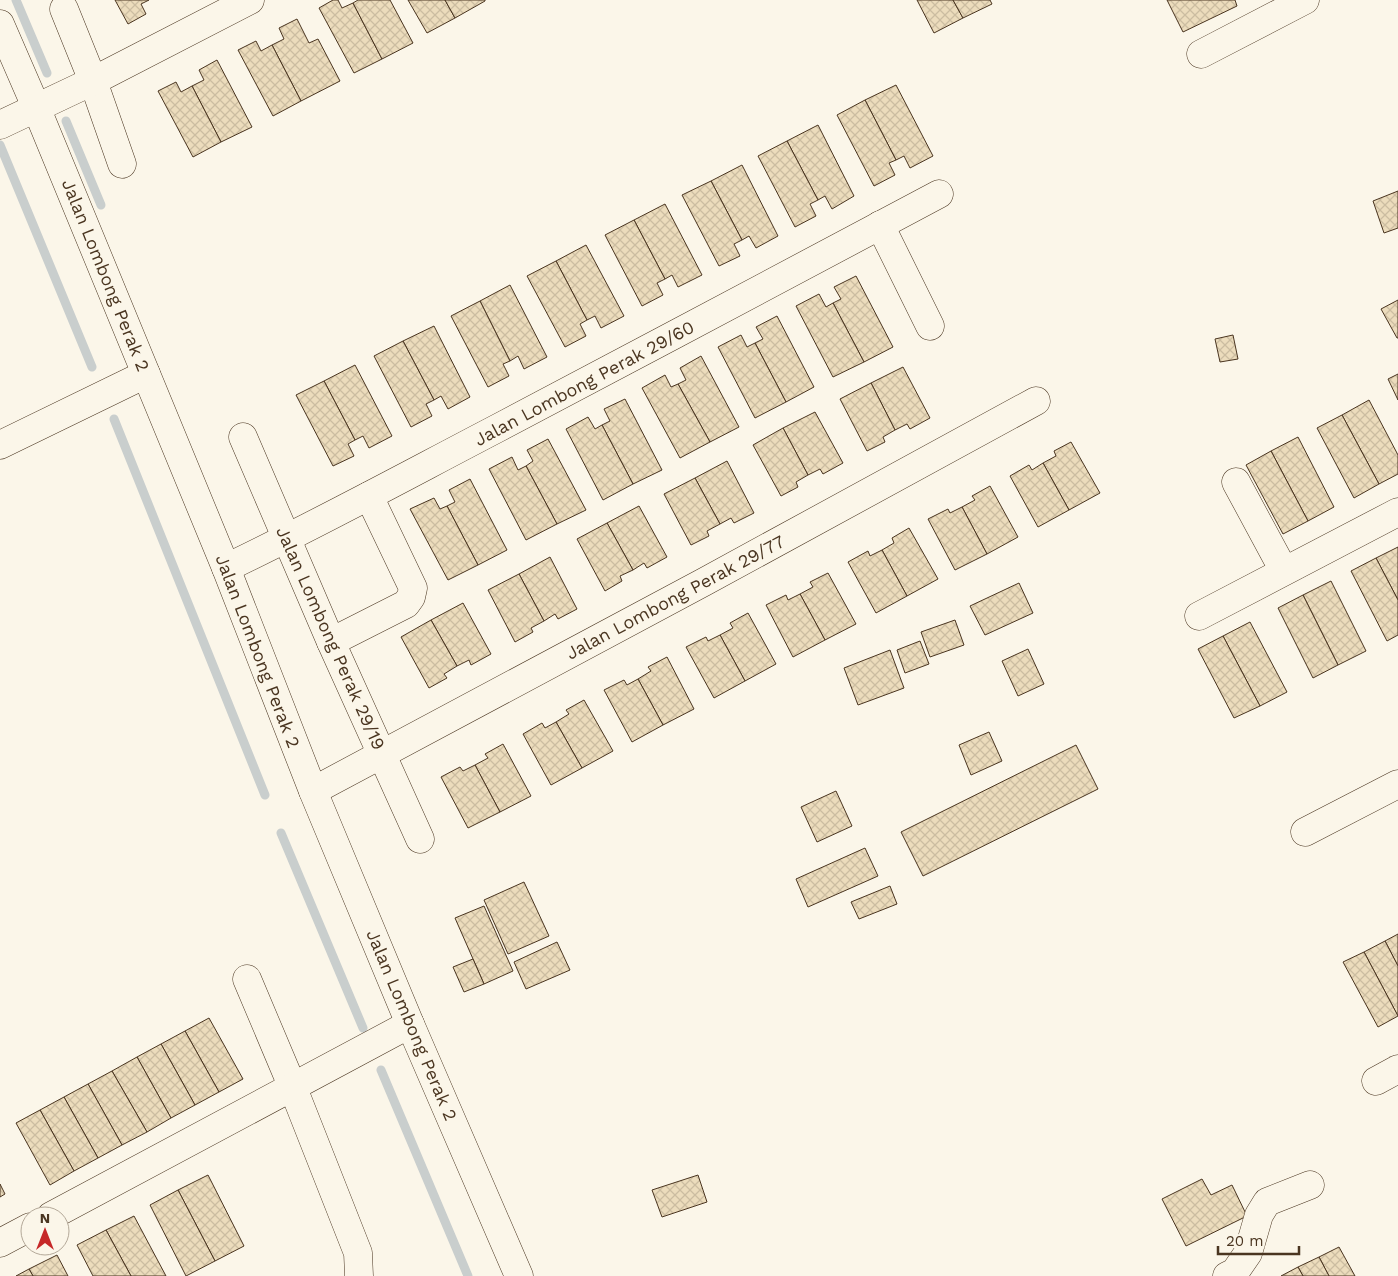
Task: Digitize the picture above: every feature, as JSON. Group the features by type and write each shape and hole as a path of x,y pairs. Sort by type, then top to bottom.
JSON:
{"street":[{"path":"0,125 93,81 250,0"},
{"path":"1201,54 1306,0"},
{"path":"64,8 93,81 122,164"},
{"name":"Jalan Lombong Perak 2","path":"0,24 226,568 313,791 410,1024 519,1276"},
{"name":"Jalan Lombong Perak 29/60","path":"226,568 287,539 676,335 939,194"},
{"path":"880,225 930,326"},
{"path":"0,445 146,374"},
{"name":"Jalan Lombong Perak 29/77","path":"313,791 704,582 1036,401"},
{"name":"Jalan Lombong Perak 29/19","path":"244,436 331,642 420,839"},
{"path":"1236,482 1284,571"},
{"path":"331,642 406,604 411,597 413,588 369,496"},
{"path":"1199,616 1398,512"},
{"path":"1305,832 1398,784"},
{"path":"247,979 293,1088 358,1253 359,1276"},
{"path":"70,1206 410,1024"},
{"path":"1228,1276 1235,1272 1248,1253 1259,1215 1267,1202 1310,1185"},
{"path":"0,1243 20,1232"}],"building":[{"path":"115,0 149,0 141,4 146,14 128,24"},
{"path":"333,0 338,0 342,8 353,3 382,59 354,73 319,8"},
{"path":"358,0 390,0 413,43 382,59 353,3"},
{"path":"408,0 445,0 455,18 427,33"},
{"path":"445,0 485,0 485,1 455,18"},
{"path":"917,0 953,0 963,18 934,33"},
{"path":"953,0 990,0 992,4 963,18"},
{"path":"1167,0 1235,0 1237,6 1183,32"},
{"path":"297,19 309,43 318,39 340,81 301,101 272,45 284,39 279,28"},
{"path":"256,41 261,51 272,45 301,101 273,116 238,50"},
{"path":"217,60 252,127 221,142 192,86 204,80 199,70"},
{"path":"176,82 181,92 192,86 221,142 193,157 158,91"},
{"path":"896,85 933,156 910,168 904,156 896,160 865,100"},
{"path":"865,100 896,160 889,163 895,175 874,186 837,115"},
{"path":"818,125 854,196 832,209 825,196 818,200 787,141"},
{"path":"787,141 818,200 810,204 816,216 795,227 758,156"},
{"path":"742,165 778,236 756,248 749,236 742,240 711,181"},
{"path":"711,181 742,240 734,244 740,256 719,266 682,195"},
{"path":"1398,191 1398,228 1384,233 1373,201"},
{"path":"665,204 702,275 678,287 672,275 665,279 634,220"},
{"path":"634,220 665,279 657,283 663,295 642,306 605,235"},
{"path":"586,245 624,316 601,328 595,316 587,320 556,261"},
{"path":"556,261 587,320 580,324 586,336 565,347 527,276"},
{"path":"856,276 893,347 864,362 833,303 841,299 834,287"},
{"path":"510,285 547,357 524,369 518,356 510,361 480,301"},
{"path":"819,294 826,307 833,303 864,362 833,377 796,306"},
{"path":"1398,300 1398,338 1397,338 1381,309"},
{"path":"480,301 510,361 503,364 509,376 488,387 451,316"},
{"path":"777,316 814,387 786,402 755,343 763,339 756,327"},
{"path":"434,326 470,397 448,409 441,396 434,400 403,341"},
{"path":"741,335 747,347 755,343 786,402 755,418 718,347"},
{"path":"1233,335 1238,359 1220,362 1215,339"},
{"path":"403,341 434,400 426,404 432,416 411,427 374,356"},
{"path":"701,356 739,427 710,442 678,384 686,380 680,368"},
{"path":"355,365 392,436 369,448 363,436 355,440 324,381"},
{"path":"903,367 930,418 910,429 907,424 895,430 871,383"},
{"path":"1398,374 1398,400 1388,379"},
{"path":"665,375 671,387 678,384 710,442 680,458 642,388"},
{"path":"324,381 355,440 348,444 354,456 333,466 296,395"},
{"path":"871,383 895,430 883,437 885,442 867,451 840,399"},
{"path":"625,399 662,470 633,484 602,425 610,421 604,409"},
{"path":"1369,400 1398,455 1398,474 1379,484 1342,415"},
{"path":"815,412 843,463 823,474 820,469 808,475 783,428"},
{"path":"1342,415 1379,484 1354,498 1317,428"},
{"path":"588,417 595,429 602,425 633,484 603,500 566,429"},
{"path":"783,428 808,475 796,482 798,487 781,496 753,445"},
{"path":"1298,437 1334,507 1308,521 1271,451"},
{"path":"548,439 586,510 557,524 526,466 533,461 527,450"},
{"path":"1071,442 1100,493 1069,510 1043,463 1056,456 1054,451"},
{"path":"1271,451 1308,521 1283,534 1246,465"},
{"path":"512,457 518,470 526,466 557,524 526,540 489,469"},
{"path":"727,461 754,513 734,523 731,518 720,524 695,478"},
{"path":"1043,463 1069,510 1038,527 1010,476 1029,465 1032,470"},
{"path":"695,478 720,524 707,531 709,536 691,545 664,494"},
{"path":"470,479 507,550 478,565 447,506 455,502 449,490"},
{"path":"990,486 1018,537 987,554 962,507 975,500 972,496"},
{"path":"434,498 440,509 447,506 478,565 448,580 410,509"},
{"path":"639,506 667,557 647,568 644,563 633,570 607,523"},
{"path":"962,507 987,554 955,570 928,519 948,509 950,513"},
{"path":"607,523 633,570 620,576 622,581 605,591 577,539"},
{"path":"909,528 938,579 907,596 882,550 894,543 892,538"},
{"path":"1398,547 1398,600 1376,558"},
{"path":"882,550 907,596 876,613 848,562 868,551 870,556"},
{"path":"550,557 577,609 558,619 555,614 544,621 519,574"},
{"path":"1376,558 1398,600 1398,635 1387,641 1351,571"},
{"path":"828,573 856,624 825,640 800,594 813,587 810,582"},
{"path":"519,574 544,621 531,628 533,632 515,642 488,590"},
{"path":"1331,581 1366,651 1338,665 1303,595"},
{"path":"1019,583 1033,613 985,635 970,606"},
{"path":"800,594 825,640 793,657 766,605 786,595 788,600"},
{"path":"1303,595 1338,665 1313,678 1278,608"},
{"path":"463,603 491,654 471,665 469,660 457,666 431,620"},
{"path":"748,613 776,664 745,681 720,635 733,628 730,623"},
{"path":"431,620 457,666 444,674 447,678 429,688 401,637"},
{"path":"955,620 964,645 930,657 921,632"},
{"path":"1250,622 1287,692 1260,706 1223,636"},
{"path":"720,635 745,681 714,698 686,647 706,637 708,641"},
{"path":"1223,636 1260,706 1234,718 1198,649"},
{"path":"920,641 929,664 905,673 897,650"},
{"path":"1028,649 1044,684 1018,696 1002,661"},
{"path":"890,650 904,688 858,705 844,668"},
{"path":"667,657 694,709 663,725 638,679 651,671 648,667"},
{"path":"638,679 663,725 632,742 604,690 624,680 627,685"},
{"path":"584,700 613,751 582,768 556,722 569,714 566,710"},
{"path":"556,722 582,768 551,785 523,734 542,723 545,728"},
{"path":"989,732 1002,761 971,775 959,745"},
{"path":"503,744 531,796 500,812 475,765 488,758 485,754"},
{"path":"1076,745 1098,789 923,876 901,832"},
{"path":"475,765 500,812 468,828 441,777 460,767 463,771"},
{"path":"836,791 852,826 817,842 801,807"},
{"path":"865,848 878,876 808,907 796,879"},
{"path":"524,882 549,936 508,954 484,900"},
{"path":"890,886 897,904 859,919 851,902"},
{"path":"484,906 513,971 484,984 455,918"},
{"path":"1398,934 1398,966 1385,941"},
{"path":"1385,941 1398,966 1398,1016 1364,952"},
{"path":"557,942 570,970 526,989 514,962"},
{"path":"1364,952 1398,1016 1378,1027 1343,962"},
{"path":"473,959 484,984 464,992 453,967"},
{"path":"209,1018 243,1079 219,1092 185,1031"},
{"path":"185,1031 219,1092 195,1105 161,1044"},
{"path":"161,1044 195,1105 171,1118 137,1057"},
{"path":"137,1057 171,1118 147,1132 112,1071"},
{"path":"112,1071 147,1132 122,1145 88,1084"},
{"path":"88,1084 122,1145 98,1158 64,1097"},
{"path":"64,1097 98,1158 74,1171 40,1110"},
{"path":"40,1110 74,1171 50,1185 16,1123"},
{"path":"208,1175 244,1246 215,1261 178,1190"},
{"path":"698,1175 707,1202 662,1217 652,1190"},
{"path":"1202,1179 1211,1195 1232,1185 1247,1216 1186,1246 1162,1199"},
{"path":"0,1184 5,1194 0,1197"},
{"path":"178,1190 215,1261 186,1276 150,1205"},
{"path":"134,1216 166,1276 131,1276 106,1230"},
{"path":"106,1230 131,1276 93,1276 77,1245"},
{"path":"1339,1247 1355,1276 1329,1276 1319,1257"},
{"path":"58,1256 68,1276 33,1276 29,1269"},
{"path":"1319,1257 1329,1276 1303,1276 1298,1267"},
{"path":"1298,1267 1303,1276 1281,1276"},
{"path":"29,1269 33,1276 16,1276"}],"waterway":[{"path":"16,0 47,73"},
{"path":"66,121 101,205"},
{"path":"0,145 92,367"},
{"path":"114,419 265,795"},
{"path":"281,833 363,1028"},
{"path":"381,1070 468,1276"}]}
